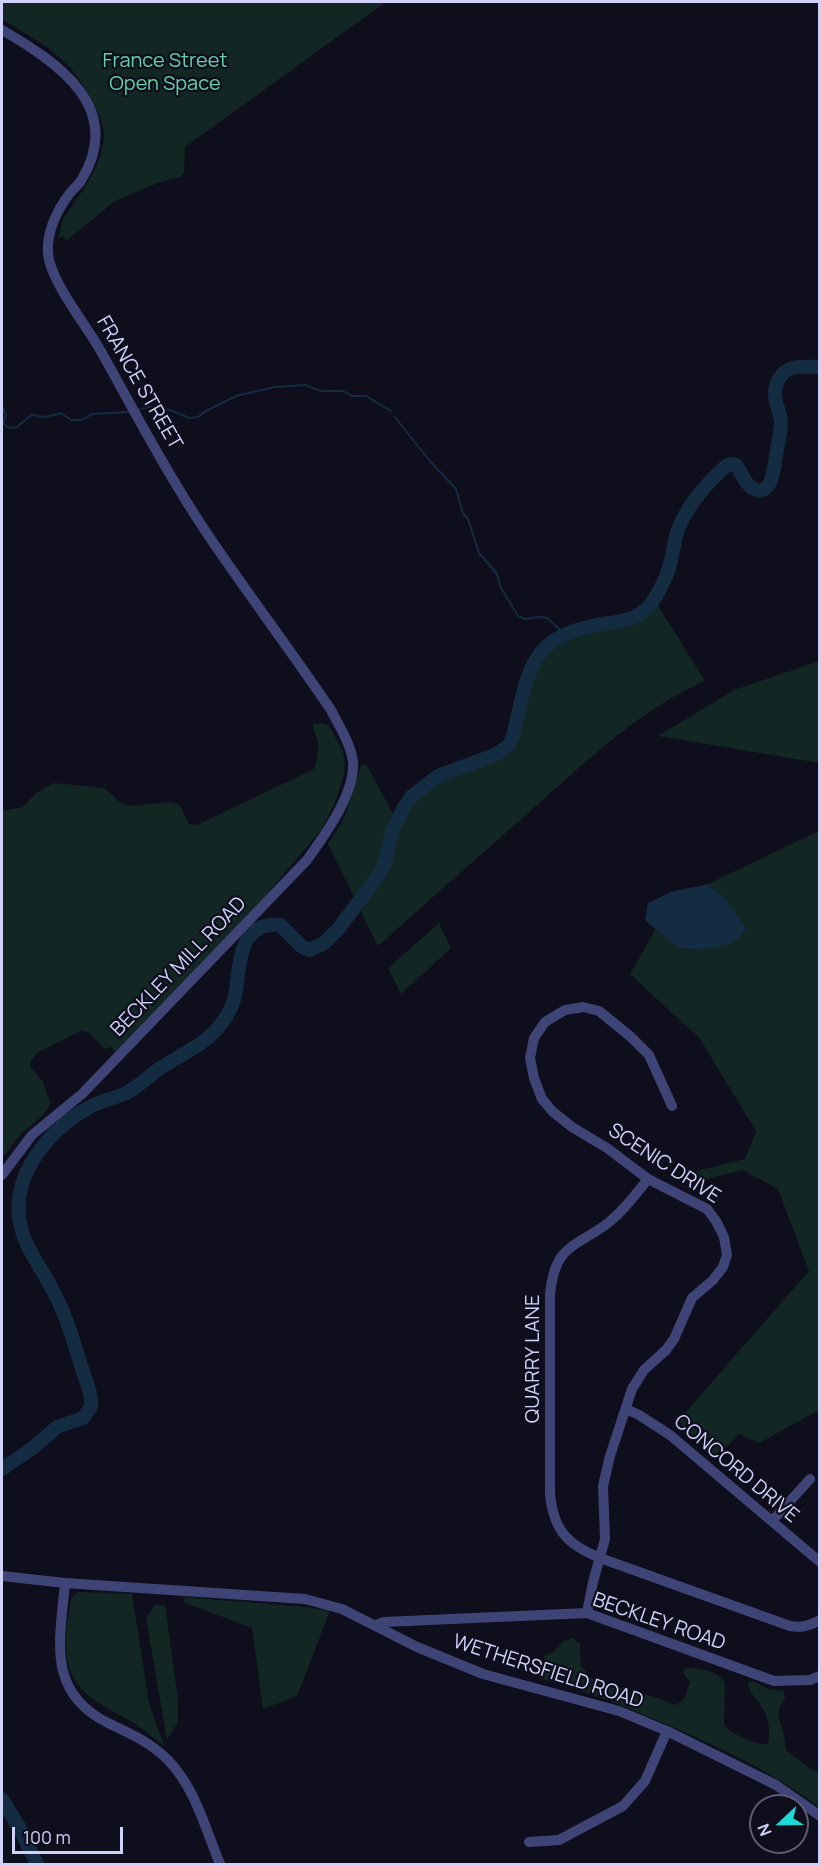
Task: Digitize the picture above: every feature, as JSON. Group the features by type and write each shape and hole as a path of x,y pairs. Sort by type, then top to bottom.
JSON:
{"street":[{"name":"FRANCE STREET","path":"2,30 57,67 80,88 95,120 93,157 81,181 70,192 54,220 48,237 49,260 58,281 163,462 208,534 331,710 344,735 353,763"},
{"name":"BECKLEY MILL ROAD","path":"2,1174 32,1135 82,1094 308,860 334,822 350,782 353,763"},
{"name":"SCENIC DRIVE","path":"587,1613 592,1582 605,1539 603,1486 610,1456 637,1380 674,1339 692,1298 713,1280 723,1267 727,1255 724,1237 707,1209 648,1179 608,1148 572,1127 553,1112 542,1099 534,1077 530,1058 534,1038 545,1022 565,1010 583,1007 599,1011 631,1037 648,1055 672,1106"},
{"name":"QUARRY LANE","path":"600,1558 572,1544 556,1523 552,1510 550,1294 552,1276 558,1260 566,1250 616,1216 648,1179"},
{"name":"CONCORD DRIVE","path":"626,1409 670,1435 819,1562"},
{"path":"772,1521 810,1479"},
{"path":"600,1558 790,1626 800,1628 819,1620"},
{"name":"WETHERSFIELD ROAD","path":"2,1576 65,1583 305,1599 342,1609 417,1647 483,1674 620,1711 667,1731 776,1785 819,1816"},
{"path":"65,1583 60,1658 68,1687 77,1700 91,1713 152,1746 177,1770 189,1789 220,1864"},
{"name":"BECKLEY ROAD","path":"376,1625 384,1622 587,1613 774,1681 810,1680 819,1676"},
{"path":"529,1842 559,1840 623,1806 645,1781 667,1731"}],"green space":[{"name":"France Street Open Space","path":"2,2 386,2 185,147 184,172 181,177 160,182 115,201 67,240 62,236 58,239 63,219 89,181 97,164 103,146 104,131 97,111 81,81 52,51 2,19"},
{"path":"654,599 705,681 658,706 616,737 378,946 328,844 345,816 361,766 366,764 397,821 413,796 430,780 446,772 490,758 508,746 513,736 532,668 543,649 555,638 584,628 616,623 630,618 643,611"},
{"path":"819,661 819,763 658,736 734,690"},
{"path":"323,723 331,729 343,752 345,763 335,803 321,830 267,894 116,1053 111,1047 104,1049 91,1034 82,1030 37,1053 30,1067 43,1082 50,1102 49,1107 22,1133 2,1158 2,811 23,807 36,793 54,783 104,788 120,802 130,806 170,802 180,805 189,824 197,825 314,769 318,747 313,724"},
{"path":"819,831 819,1410 759,1443 739,1434 715,1458 678,1421 809,1271 778,1189 743,1170 698,1181 696,1171 745,1159 756,1131 700,1039 630,974 656,928 678,948 703,950 746,929 725,898 708,884"},
{"path":"439,923 451,948 401,994 388,968"},
{"path":"79,1592 132,1594 149,1703 164,1746 134,1723 96,1701 77,1683 67,1658 66,1640 71,1598"},
{"path":"185,1597 330,1611 297,1696 263,1709 252,1628 183,1602"},
{"path":"155,1605 165,1605 178,1700 178,1722 167,1740 146,1618"},
{"path":"573,1638 580,1644 581,1666 591,1678 676,1705 684,1699 690,1682 683,1669 700,1669 718,1675 725,1683 724,1725 739,1735 758,1743 768,1744 768,1723 748,1682 755,1682 768,1689 784,1691 785,1698 779,1714 786,1750 812,1770 819,1771 819,1807 809,1800 809,1794 800,1794 750,1763 714,1746 611,1701 545,1680 543,1677 544,1656 553,1652 563,1641"}],"water":[{"path":"708,884 725,898 746,929 739,939 726,945 703,950 678,948 645,920 648,903 671,892"}],"waterway":[{"path":"2,1469 34,1447 57,1427 83,1418 91,1407 89,1389 65,1318 27,1245 21,1227 19,1200 22,1184 37,1154 48,1140 74,1117 93,1106 130,1091 159,1069 200,1044 215,1031 233,1003 243,948 248,938 256,930 266,926 280,925 301,946 309,950 323,944 339,928 381,872 392,831 412,796 438,776 497,754 509,745 529,673 537,658 548,646 562,636 582,628 636,616 650,605 667,574 681,523 704,488 726,466 736,465 752,488 765,489 772,477 781,428 775,397 777,382 784,372 793,368 820,367"},
{"path":"139,409 150,407 170,410 189,418 198,417 236,396 275,387 305,385 321,391 343,391 352,396 366,396 391,411"},
{"path":"2,406 6,415 3,423 9,428 17,427 31,415 46,417 61,413 71,420 81,420 92,414 129,412"},
{"path":"394,416 429,460 456,489 479,553 497,574 500,586 518,616 525,619 547,618 565,634"},
{"path":"2,1799 37,1864"}]}
